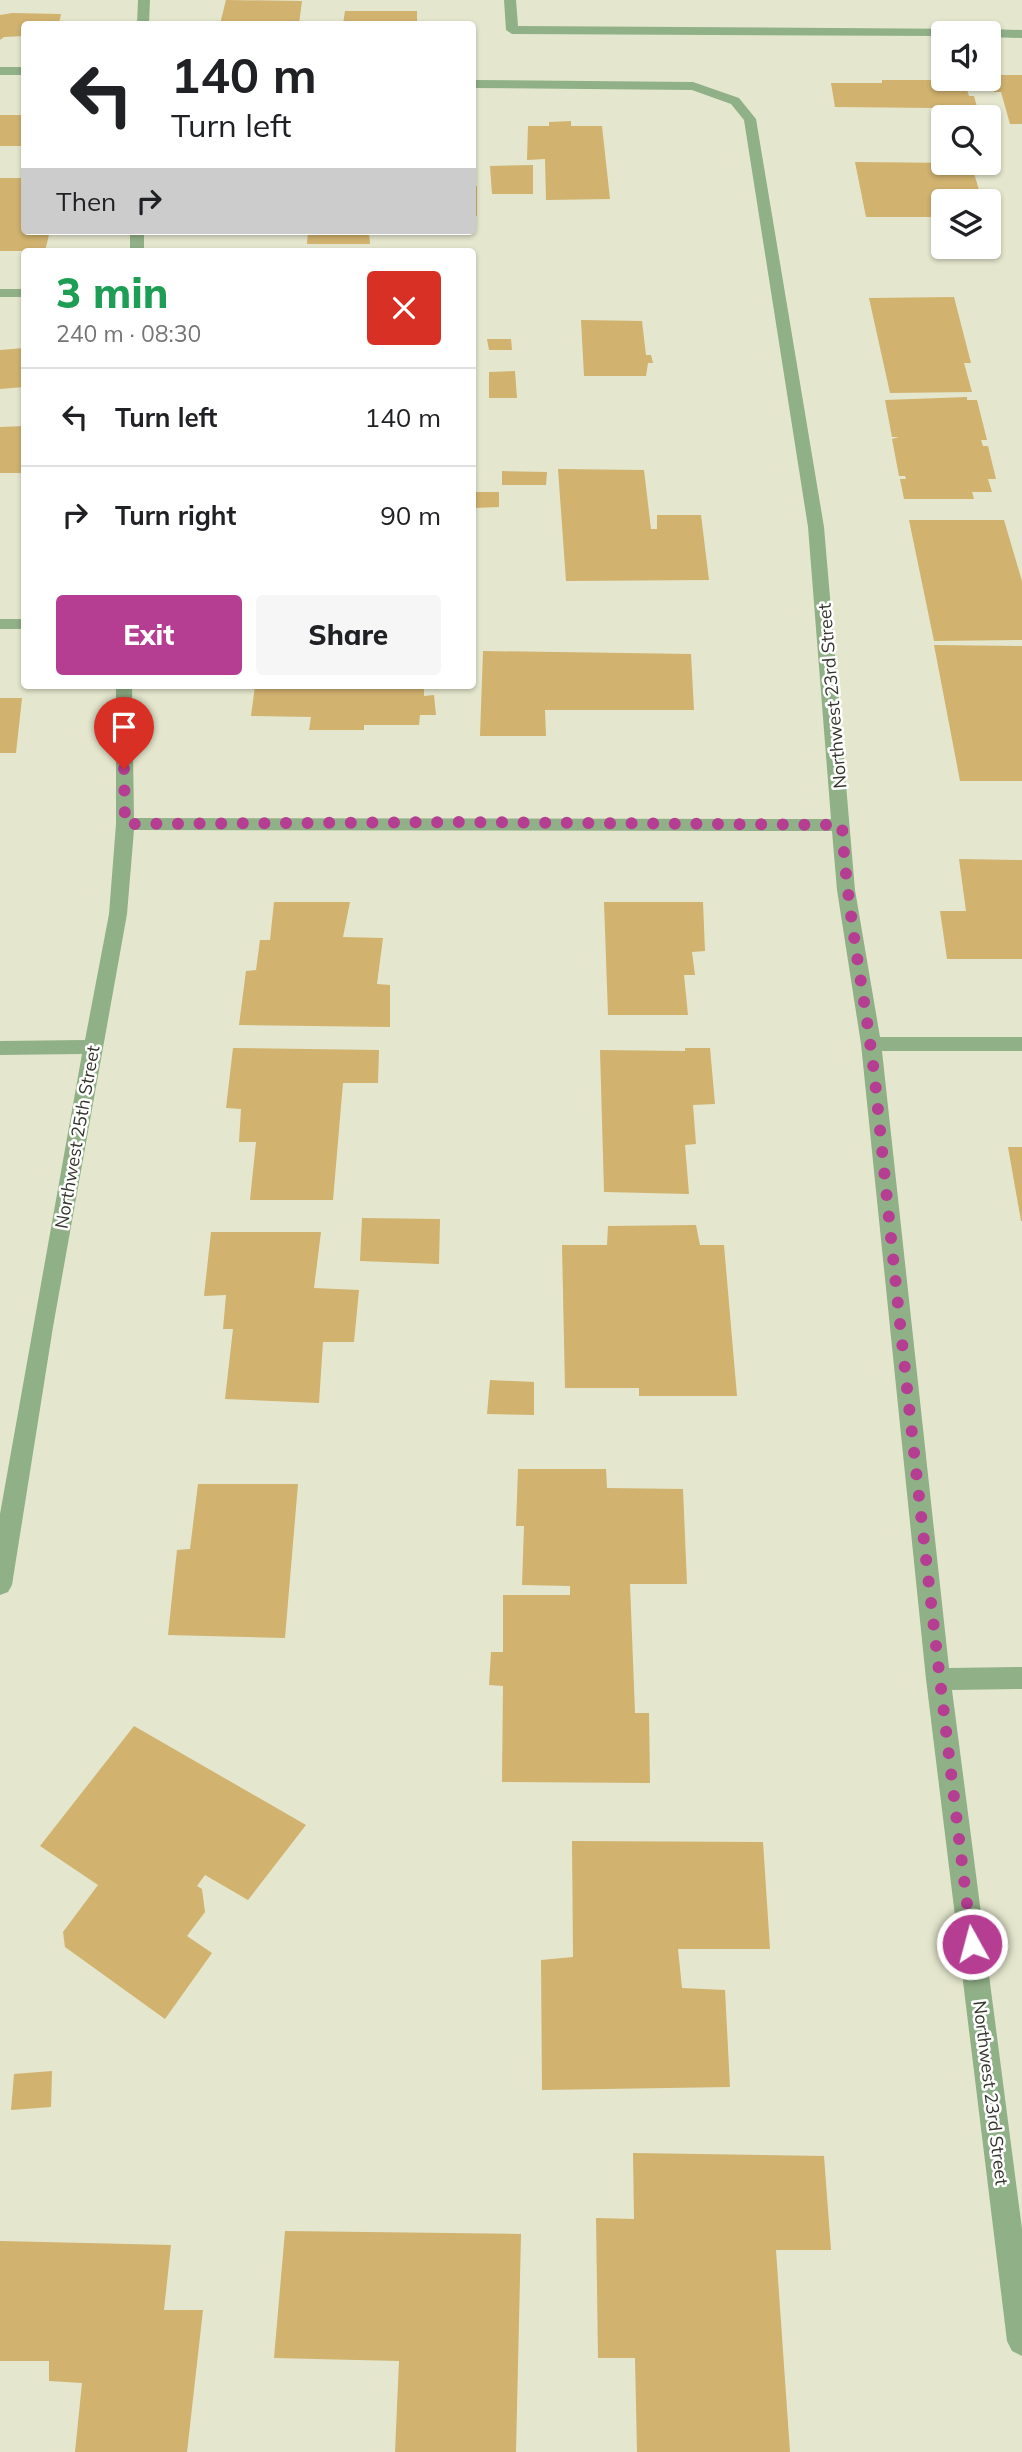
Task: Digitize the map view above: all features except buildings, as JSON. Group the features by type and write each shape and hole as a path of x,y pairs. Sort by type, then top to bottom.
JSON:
{"street":[{"path":"143,21 144,0"},
{"path":"510,0 512,30 931,33"},
{"path":"1001,33 1022,34"},
{"path":"0,71 21,71"},
{"name":"Northwest 23rd Street","path":"476,84 672,84 712,91 735,101 750,119 816,527 846,890 871,1044 938,1679 1022,2341"},
{"path":"0,293 21,292"},
{"path":"0,624 21,624"},
{"name":"Northwest 25th Street","path":"0,1586 44,1314 118,914 125,824 124,689"},
{"path":"125,824 460,822 842,825"},
{"path":"871,1044 1022,1044"},
{"path":"0,1048 93,1047"},
{"path":"938,1679 1022,1678"}],"route":[{"path":"124,769 125,824 460,822 842,825 846,890 871,1044 938,1679 972,1944"}]}
